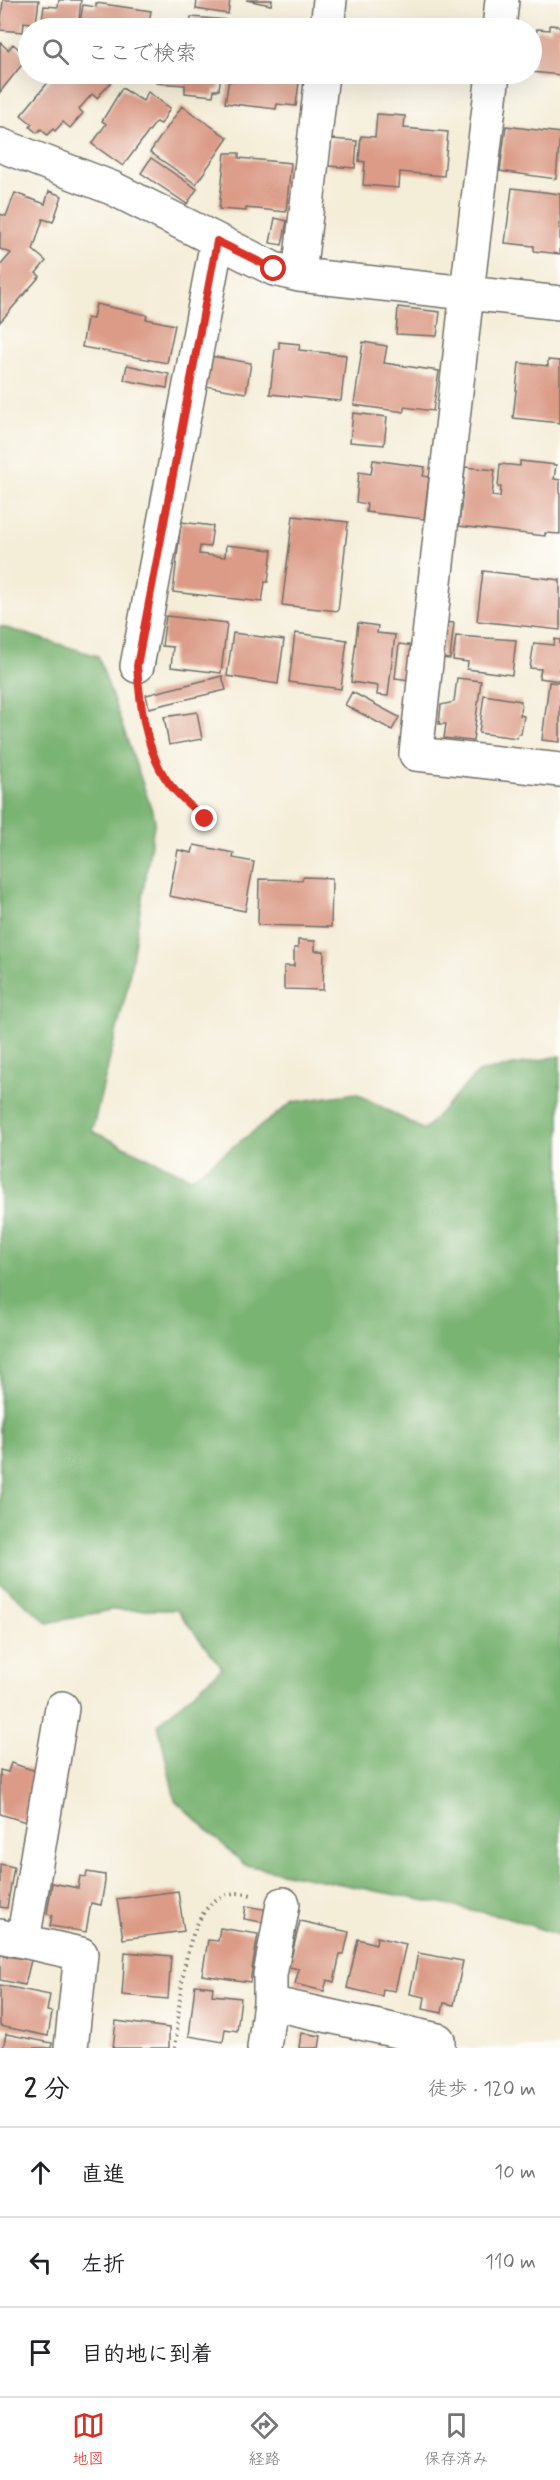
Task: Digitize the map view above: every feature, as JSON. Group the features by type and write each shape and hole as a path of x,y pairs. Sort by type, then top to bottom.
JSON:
{"street":[{"path":"328,18 330,0"},
{"path":"500,18 502,0"},
{"path":"299,275 321,84"},
{"path":"492,84 416,754 560,770"},
{"path":"0,145 112,188 274,269 299,275 560,303"},
{"path":"137,666 217,241"},
{"path":"62,1708 12,1939 81,1954 71,2048"},
{"path":"264,2048 270,2003 270,1975 283,1904"},
{"path":"270,2003 438,2040 438,2048"}],"path":[{"path":"137,666 140,704 156,760 168,782 205,819"},
{"path":"176,2048 181,1993 190,1938 199,1919 215,1901 234,1894 244,1893 283,1904"}],"green space":[{"path":"0,626 98,656 155,819 127,989 92,1131 191,1178 293,1102 356,1093 424,1130 478,1072 560,1056 560,1936 507,1917 245,1865 175,1800 158,1724 222,1668 177,1610 111,1610 48,1623 0,1583"}],"building":[{"path":"3,0 39,0 37,18 18,18 18,32 0,30"},
{"path":"59,0 81,0 79,18 42,18 44,6 58,7"},
{"path":"197,0 230,0 228,14 196,9"},
{"path":"246,0 272,0 271,5"},
{"path":"96,3 151,11 150,18 81,18 83,5 96,7"},
{"path":"550,25 560,26 560,75 542,73 542,29 550,30"},
{"path":"0,42 8,50 13,44 18,48 18,70 0,92"},
{"path":"47,84 109,84 97,98 92,94 79,109 83,113 70,128 63,122 55,131 53,129 47,135 41,129 37,133 30,127 32,124 21,115"},
{"path":"170,84 220,84 219,90 214,90 213,96 185,93 185,85"},
{"path":"228,84 299,84 296,106 277,104 276,109 225,103"},
{"path":"122,88 143,101 148,92 170,108 161,124 156,122 123,166 92,144 106,124 102,121"},
{"path":"182,106 228,138 196,184 150,152"},
{"path":"377,114 405,116 404,128 448,132 444,176 400,172 399,188 363,185 365,162 359,161 361,136 375,137"},
{"path":"506,126 560,133 556,179 500,171"},
{"path":"331,139 357,141 355,168 328,166"},
{"path":"225,153 239,153 239,158 291,163 286,212 246,208 246,211 219,209"},
{"path":"151,158 197,189 187,204 141,173"},
{"path":"512,188 560,194 560,254 534,251 534,246 505,243"},
{"path":"49,191 62,196 53,222 43,219 33,250 46,261 36,273 40,276 0,322 0,266 11,253 0,249 0,214 6,216 15,193 45,204"},
{"path":"275,218 287,221 282,245 270,243"},
{"path":"96,304 147,315 146,319 175,325 167,363 82,347 87,318 93,319"},
{"path":"398,307 440,312 437,336 396,334"},
{"path":"279,342 300,344 299,350 346,355 341,401 270,394 275,349 279,349"},
{"path":"363,342 387,346 384,363 439,371 433,411 404,407 404,412 354,405"},
{"path":"210,356 251,363 246,393 205,386"},
{"path":"548,360 560,361 560,423 513,418 519,363 548,366"},
{"path":"127,365 169,374 167,388 124,380"},
{"path":"353,413 387,417 384,445 350,442"},
{"path":"373,460 425,467 423,476 429,477 424,519 366,512 367,504 356,502 359,472 371,474"},
{"path":"520,461 556,465 554,479 560,480 560,534 545,533 545,536 459,526 465,467 495,470 492,496 500,497 501,487 498,487 500,464 520,466"},
{"path":"293,516 348,522 338,611 282,605"},
{"path":"181,522 213,526 210,547 200,546 199,554 225,557 226,545 272,550 268,582 265,582 262,602 173,592"},
{"path":"483,571 560,580 560,630 477,621"},
{"path":"166,616 227,623 221,673 171,667 173,647 162,646"},
{"path":"444,622 454,623 450,659 441,658"},
{"path":"358,623 378,626 377,633 395,635 388,696 377,695 378,686 351,682"},
{"path":"233,633 284,640 278,684 227,676"},
{"path":"295,633 347,640 341,689 289,682"},
{"path":"456,636 516,640 512,675 467,669 468,662 453,660"},
{"path":"555,639 560,640 560,681 539,678 541,669 530,668 534,643 554,645"},
{"path":"399,644 414,646 410,680 395,678"},
{"path":"222,676 226,690 149,708 146,695"},
{"path":"457,678 481,681 473,741 444,738 446,724 439,724 441,705 454,702"},
{"path":"549,682 560,683 560,742 542,740"},
{"path":"352,692 399,717 392,730 345,705"},
{"path":"484,695 521,701 520,715 524,716 521,734 518,734 517,738 479,733"},
{"path":"197,712 202,739 169,745 164,717"},
{"path":"194,845 234,853 233,858 254,862 245,911 169,896 178,850 192,853"},
{"path":"303,877 332,878 331,927 258,925 259,879 302,880"},
{"path":"298,940 315,941 315,951 324,951 323,990 284,989 284,966 294,966 294,948 298,948"},
{"path":"11,1763 36,1771 31,1807 26,1822 0,1814 0,1770 8,1772"},
{"path":"0,1864 14,1867 7,1908 0,1907"},
{"path":"87,1872 105,1875 105,1881 101,1905 91,1903 86,1932 50,1926 52,1915 47,1914 52,1883 78,1888 80,1876 86,1877"},
{"path":"178,1891 184,1931 123,1939 117,1899"},
{"path":"246,1906 269,1910 267,1923 244,1919"},
{"path":"300,1921 349,1932 344,1954 340,1954 334,1982 327,1980 324,1991 295,1984 299,1969 289,1967"},
{"path":"220,1928 258,1934 250,1982 202,1975 208,1940 218,1941"},
{"path":"377,1937 406,1944 395,1991 383,1989 382,1996 347,1988 358,1939 376,1944"},
{"path":"125,1952 171,1956 168,1999 122,1995"},
{"path":"418,1953 463,1961 454,2005 444,2003 442,2013 423,2009 425,1997 410,1994"},
{"path":"0,1955 31,1960 25,1985 0,1980"},
{"path":"0,1985 50,1995 47,2011 52,2012 48,2036 0,2026"},
{"path":"195,1985 213,1987 212,1995 241,1998 237,2031 225,2029 223,2042 189,2036"},
{"path":"116,2021 169,2028 169,2048 113,2048"},
{"path":"301,2033 321,2036 319,2048 299,2048"},
{"path":"6,2034 52,2043 51,2048 3,2048"}],"route":[{"path":"205,819 168,782 156,760 140,704 137,666 217,241 274,269"}]}
